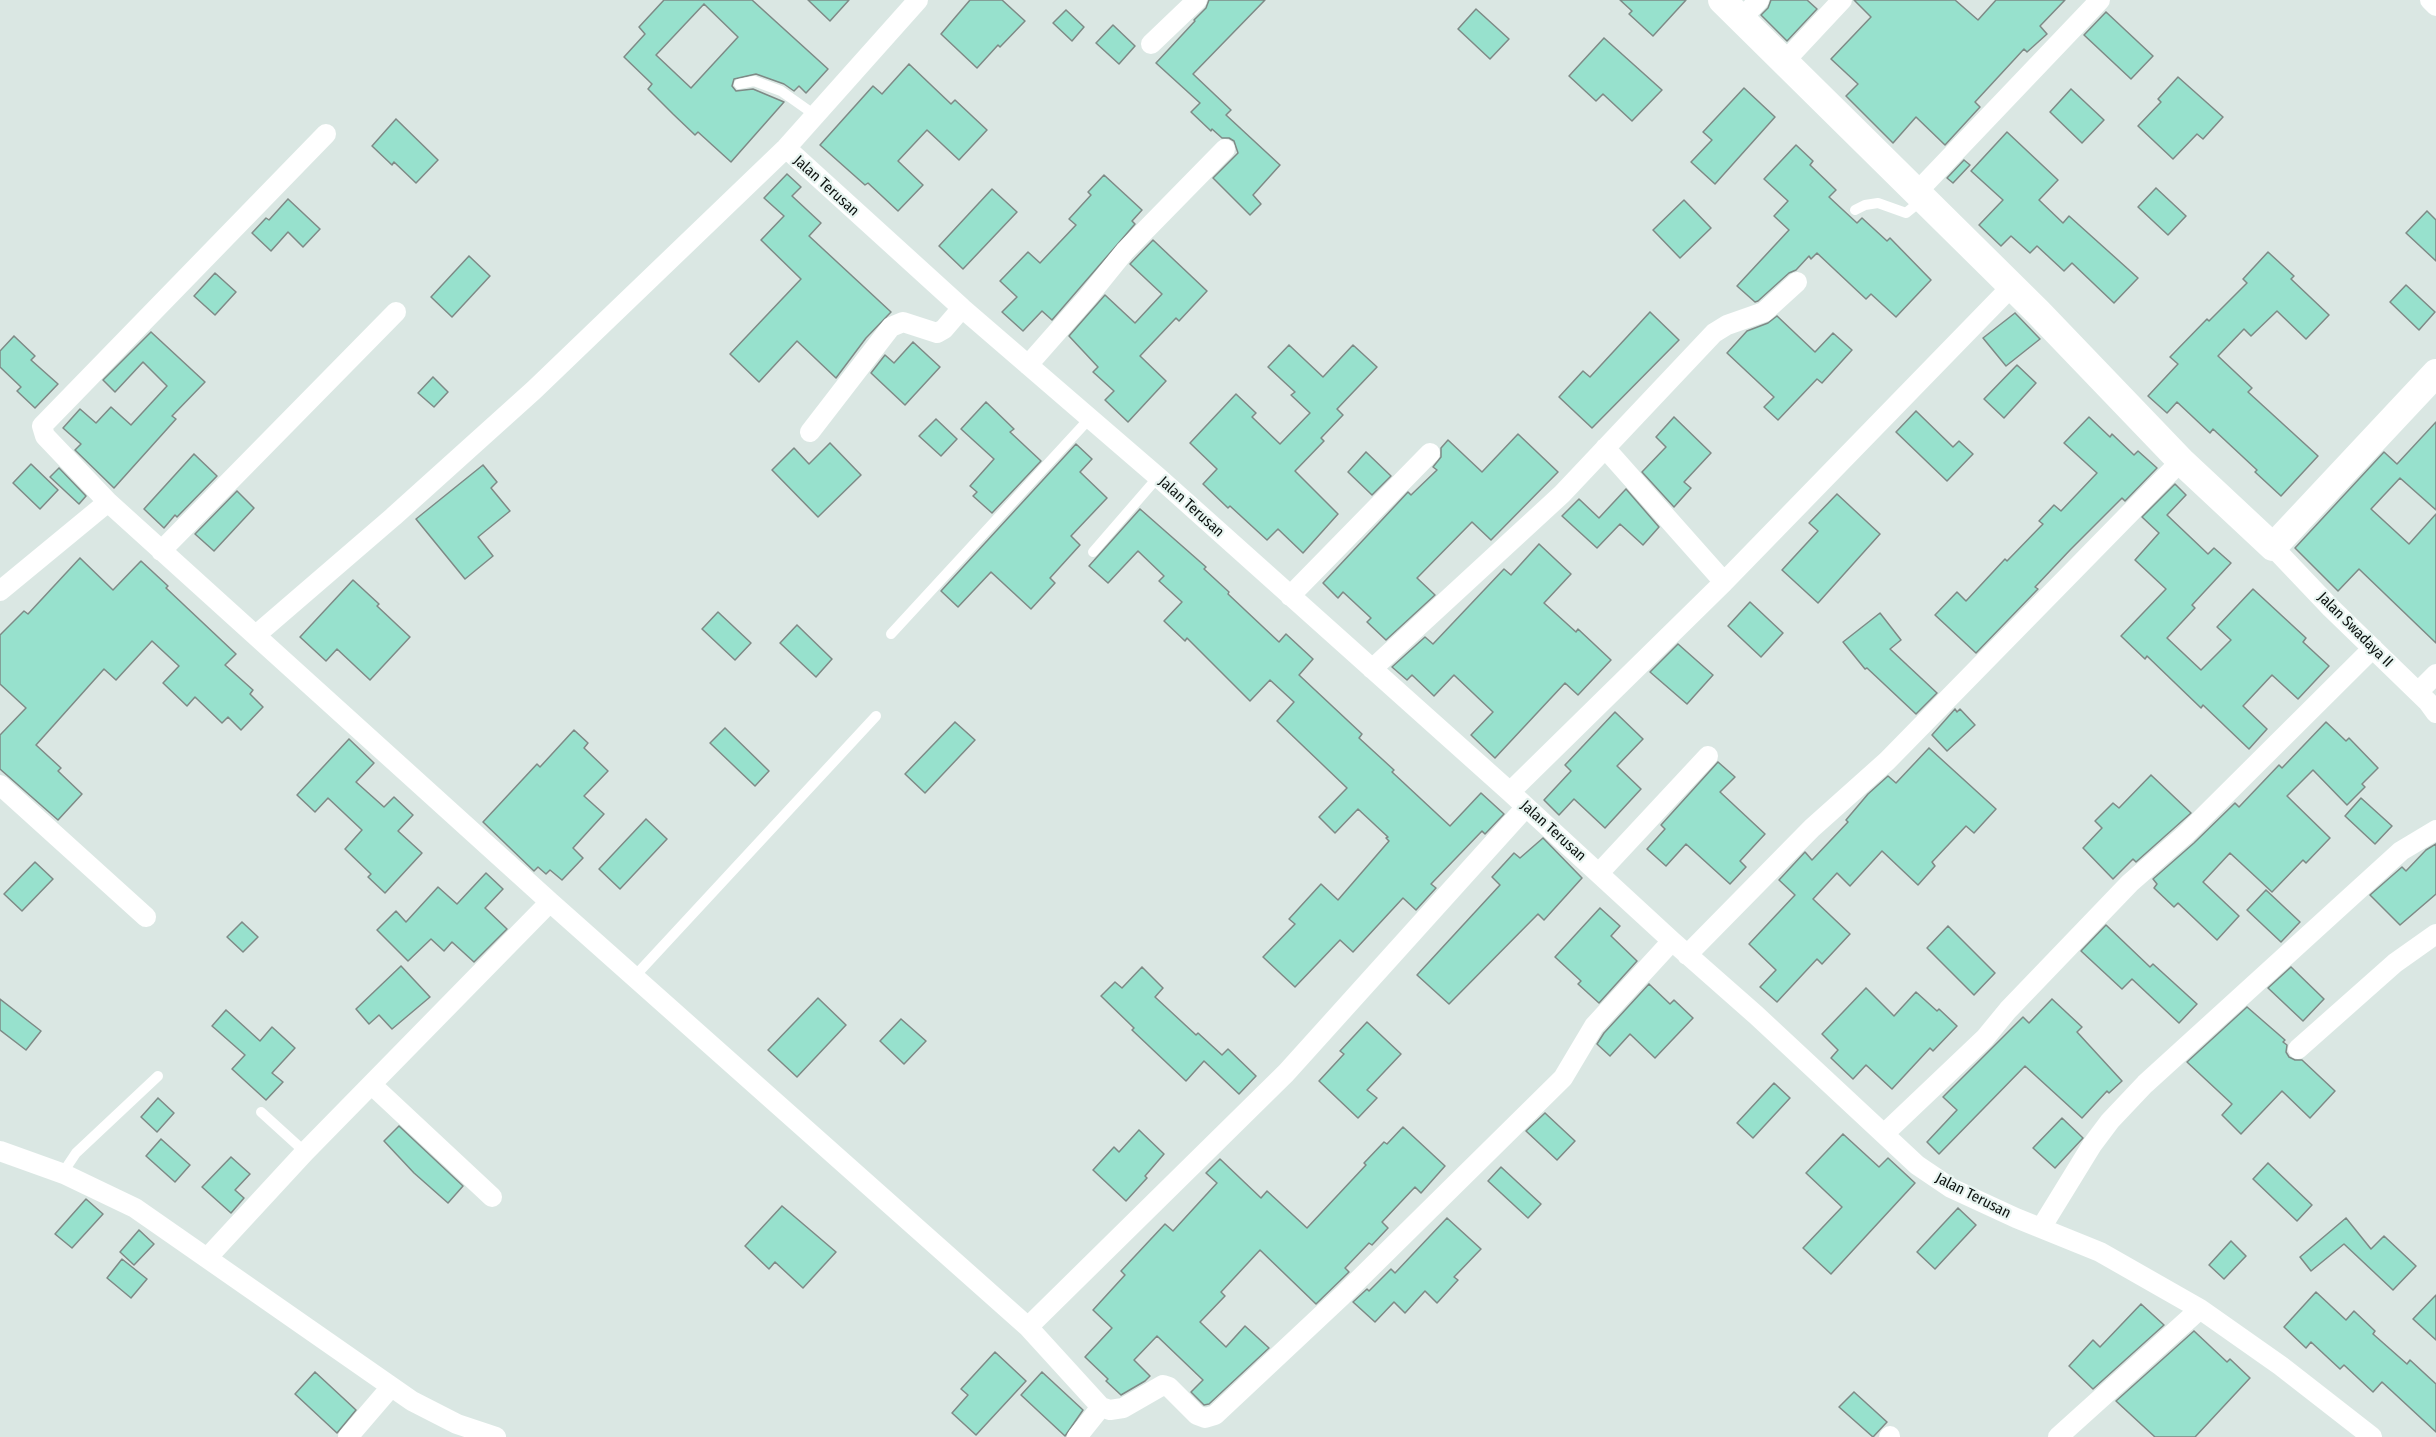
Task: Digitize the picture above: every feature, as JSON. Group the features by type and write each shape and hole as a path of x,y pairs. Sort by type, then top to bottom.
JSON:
{"street":[{"path":"256,635 393,517 534,390 786,148 918,0"},
{"path":"1150,44 1197,0"},
{"path":"1784,62 1842,0"},
{"path":"1919,196 2100,0"},
{"path":"2430,0 2436,6"},
{"path":"1741,6 1784,62 2012,286 2181,461 2273,547 2436,373"},
{"path":"326,134 42,426 45,436 108,502 161,551 550,902 1028,1327 1101,1407 1110,1410 1123,1408 1163,1385 1169,1387 1197,1415 1204,1418 1215,1415 1342,1296 1563,1078 1594,1026 1672,941"},
{"name":"Jalan Terusan","path":"786,148 963,308 1158,477 1510,792 1756,1015 1917,1166 1951,1188 2100,1252 2200,1309 2281,1366 2372,1437"},
{"path":"1028,365 1125,251 1225,149"},
{"path":"1372,669 1562,494 1714,333 1728,325 1764,312 1797,282"},
{"path":"1510,792 1724,582 2012,286"},
{"path":"810,432 891,327 903,322 938,333 963,308"},
{"path":"161,551 396,312"},
{"path":"1605,448 1724,582"},
{"path":"1290,596 1431,453"},
{"path":"1688,955 1812,828 1887,761 2181,461"},
{"path":"0,591 108,502"},
{"name":"Jalan Swadaya II","path":"2273,547 2418,692 2436,713"},
{"path":"1884,1134 1985,1038 2008,1010 2130,884 2186,834 2373,648"},
{"path":"2418,692 2436,674"},
{"path":"1599,873 1708,756"},
{"path":"0,785 146,917"},
{"path":"1028,1327 1286,1073 1526,807"},
{"path":"2041,1228 2098,1137 2145,1084 2401,851 2436,830"},
{"path":"211,1254 305,1152 550,902"},
{"path":"2298,1049 2395,963 2436,934"},
{"path":"372,1085 492,1197"},
{"path":"0,1151 65,1171 135,1208 211,1254 412,1401 457,1425 496,1437"},
{"path":"2058,1437 2200,1309"},
{"path":"348,1437 391,1387"},
{"path":"1077,1437 1101,1407"}],"lane":[{"path":"739,84 754,81 781,91 815,115"},
{"path":"1855,210 1865,205 1878,203 1906,213 1919,196"},
{"path":"891,634 1090,418"},
{"path":"1093,552 1158,477"},
{"path":"635,976 876,716"},
{"path":"65,1171 76,1153 158,1076"},
{"path":"261,1112 305,1152"}],"building":[{"path":"664,0 752,0 828,69 806,93 799,86 794,91 784,84 756,74 734,79 732,86 736,91 753,89 784,102 731,162 698,132 695,135 673,114 648,89 652,84 624,57 645,34 639,27","holes":["704,4 738,37 691,88 656,55"]},
{"path":"808,0 849,0 830,21"},
{"path":"970,0 1002,0 1025,21 977,68 941,34"},
{"path":"1209,0 1265,0 1193,74 1231,110 1226,115 1280,165 1253,195 1261,204 1250,215 1213,178 1238,153 1234,141 1222,138 1212,129 1211,131 1191,112 1200,103 1156,63 1206,8"},
{"path":"1620,0 1686,0 1653,36 1629,14 1632,11"},
{"path":"1771,0 1807,0 1817,9 1787,41 1761,15 1768,8"},
{"path":"1854,0 1955,0 1978,20 1996,0 2065,0 2040,26 2047,34 2027,52 2024,49 1975,102 1980,107 1945,145 1916,117 1893,143 1846,96 1858,84 1831,59 1871,17"},
{"path":"1476,9 1509,39 1490,59 1458,29"},
{"path":"1066,10 1084,27 1072,41 1053,23"},
{"path":"2106,12 2153,56 2131,79 2084,35"},
{"path":"1113,25 1135,46 1119,64 1096,43"},
{"path":"1604,38 1662,90 1632,121 1603,94 1596,101 1569,76"},
{"path":"909,64 951,104 955,100 987,130 959,160 927,130 898,161 923,185 898,211 868,183 865,185 820,145 873,86 882,94"},
{"path":"2178,77 2223,117 2203,139 2197,134 2173,159 2138,126 2161,102 2158,99"},
{"path":"1744,88 1775,117 1715,184 1691,162 1712,140 1703,132"},
{"path":"2071,89 2104,120 2082,143 2050,112"},
{"path":"396,119 438,160 416,183 394,162 392,165 372,146"},
{"path":"2007,132 2058,180 2039,200 2063,223 2069,216 2138,278 2114,303 2072,263 2064,271 2037,246 2030,253 2011,236 2001,246 1979,225 2003,200 1971,171"},
{"path":"1796,145 1813,161 1810,165 1836,190 1829,197 1857,223 1862,218 1887,241 1890,238 1931,280 1896,317 1871,294 1866,299 1817,253 1811,259 1809,256 1796,270 1789,273 1758,301 1755,302 1737,286 1789,230 1774,216 1788,201 1764,179"},
{"path":"1964,160 1970,165 1953,183 1947,178"},
{"path":"787,174 801,187 792,196 821,223 809,236 891,312 866,338 836,378 797,341 759,382 730,354 801,279 761,240 784,216 764,198"},
{"path":"1104,175 1142,210 1132,221 1135,224 1052,320 1042,311 1023,331 1002,312 1017,297 1000,281 1028,252 1040,263 1076,225 1069,219 1091,195 1088,192"},
{"path":"2156,188 2186,216 2168,235 2138,207"},
{"path":"992,189 1017,212 963,269 939,246"},
{"path":"288,199 320,229 303,247 288,232 271,251 252,233 266,218 269,220"},
{"path":"1684,200 1711,228 1680,258 1653,230"},
{"path":"2427,211 2436,220 2436,261 2406,233"},
{"path":"1153,240 1207,291 1179,321 1176,318 1140,356 1166,381 1128,422 1105,400 1114,391 1093,372 1098,367 1069,336 1105,295 1135,323 1162,294 1130,264"},
{"path":"2268,252 2294,276 2291,279 2329,315 2306,339 2277,311 2251,336 2244,329 2218,356 2252,388 2248,392 2318,456 2281,496 2213,429 2210,433 2177,402 2167,413 2148,396 2178,364 2170,357 2247,283 2243,279"},
{"path":"469,256 490,276 452,317 431,297"},
{"path":"215,273 236,292 215,315 194,296"},
{"path":"2406,285 2435,312 2419,330 2390,302"},
{"path":"1650,312 1679,340 1592,428 1559,397 1583,371 1590,377"},
{"path":"2015,313 2040,339 2006,366 1983,338"},
{"path":"1777,316 1815,352 1833,333 1852,350 1822,383 1817,379 1778,420 1764,407 1774,397 1727,353 1747,331 1768,323"},
{"path":"151,332 205,382 172,416 176,419 114,488 75,450 81,444 63,428 80,409 96,423 111,407 131,425 167,386 143,362 115,392 103,380"},
{"path":"14,336 35,356 31,360 58,384 35,408 17,391 21,387 0,367 0,351"},
{"path":"913,342 940,367 905,405 871,373 885,355 894,363"},
{"path":"1289,345 1323,377 1353,345 1377,367 1337,409 1343,415 1321,438 1324,441 1295,471 1338,514 1303,553 1278,529 1267,540 1203,484 1217,469 1190,443 1236,394 1256,413 1252,417 1280,444 1310,413 1291,395 1295,392 1268,367"},
{"path":"2017,365 2036,383 2004,418 1984,399"},
{"path":"433,377 448,392 434,407 418,393"},
{"path":"986,402 1014,429 1010,432 1041,461 992,513 973,496 977,492 970,486 994,459 961,429"},
{"path":"1916,411 1953,447 1959,441 1973,454 1947,481 1896,432"},
{"path":"1674,417 1711,453 1684,482 1691,488 1674,507 1642,472 1666,447 1656,437"},
{"path":"2089,417 2110,437 2112,434 2134,455 2138,451 2157,468 2125,501 2122,498 2070,550 2035,587 2038,589 1976,653 1935,615 1957,592 1966,601 2005,559 2007,561 2043,524 2039,521 2054,505 2061,511 2097,473 2064,443"},
{"path":"936,419 957,439 941,456 919,436"},
{"path":"2436,422 2436,510 2400,478 2371,509 2409,544 2436,514 2436,643 2359,569 2338,591 2295,548 2384,452 2397,464"},
{"path":"1518,434 1558,472 1491,540 1472,522 1417,578 1435,595 1386,640 1367,622 1371,618 1343,592 1338,598 1323,583 1408,492 1411,495 1437,470 1433,467 1441,457 1441,448 1448,440 1482,472"},
{"path":"830,443 861,475 818,517 772,470 794,448 809,464"},
{"path":"1076,444 1092,459 1080,472 1107,498 1071,536 1080,545 1050,578 1055,583 1031,609 991,572 958,607 941,591"},
{"path":"1366,452 1391,476 1372,495 1348,472"},
{"path":"194,454 217,476 164,528 144,509"},
{"path":"31,464 58,490 40,509 13,483"},
{"path":"483,465 497,482 491,488 510,511 478,537 493,556 465,579 416,519"},
{"path":"59,468 86,496 79,504 50,477"},
{"path":"2175,484 2186,495 2167,515 2208,554 2214,548 2231,563 2192,605 2195,608 2167,638 2201,670 2231,640 2217,627 2253,589 2306,638 2303,642 2329,666 2298,699 2272,675 2243,706 2267,729 2249,749 2203,705 2201,708 2147,656 2145,659 2121,636 2166,589 2135,560 2159,533 2142,517"},
{"path":"1626,489 1659,527 1643,545 1620,524 1597,548 1562,516 1579,499 1599,518"},
{"path":"237,491 254,508 214,551 195,534"},
{"path":"1837,494 1880,534 1818,603 1782,570 1818,531 1809,523"},
{"path":"1140,509 1206,567 1204,569 1229,592 1228,594 1279,642 1286,634 1313,659 1299,675 1362,734 1359,738 1394,770 1392,772 1450,826 1481,793 1504,814 1485,834 1482,831 1431,884 1436,888 1416,910 1403,898 1353,952 1340,940 1295,987 1263,957 1295,924 1289,919 1321,884 1338,900 1389,841 1386,838 1388,837 1358,809 1335,833 1319,817 1347,788 1277,721 1294,702 1270,680 1250,701 1187,638 1185,641 1164,621 1182,602 1159,581 1164,576 1138,551 1108,583 1089,566"},
{"path":"1539,544 1571,574 1544,603 1576,632 1578,629 1611,660 1578,695 1565,683 1495,758 1471,735 1493,712 1454,675 1434,696 1412,675 1407,680 1392,667 1425,637 1433,644 1504,569 1511,575"},
{"path":"80,558 113,590 141,561 168,586 166,588 236,654 225,665 253,690 250,694 263,707 241,730 228,717 222,723 195,697 187,706 163,683 179,666 152,641 116,680 104,669 36,745 61,768 58,771 82,794 58,820 0,769 0,735 26,708 0,684 0,635 24,611 28,614"},
{"path":"353,580 410,637 370,680 337,649 326,661 300,637"},
{"path":"1750,602 1783,633 1761,657 1728,626"},
{"path":"718,612 751,643 735,660 702,629"},
{"path":"1880,613 1901,640 1890,649 1937,693 1916,714 1867,668 1865,669 1843,642"},
{"path":"797,625 832,659 816,677 780,643"},
{"path":"1678,644 1713,675 1687,704 1650,672"},
{"path":"1955,709 1957,712 1960,709 1975,725 1947,751 1932,735"},
{"path":"1615,712 1643,739 1617,766 1641,789 1605,828 1574,799 1559,815 1544,800 1571,771 1565,765"},
{"path":"955,722 975,740 925,793 905,774"},
{"path":"2326,722 2346,741 2349,738 2378,768 2362,784 2365,787 2347,805 2313,770 2287,796 2330,838 2306,863 2303,860 2272,892 2230,853 2203,882 2239,916 2217,940 2178,903 2174,907 2154,888 2157,884 2153,879 2235,803 2239,807 2279,765 2282,768"},
{"path":"725,728 769,771 755,786 710,743"},
{"path":"574,730 588,743 584,748 608,771 584,796 604,814 573,848 583,858 562,880 550,870 546,874 538,867 534,871 483,822 537,764 540,767"},
{"path":"349,739 374,763 356,782 384,807 394,797 413,815 398,831 422,853 385,893 368,877 371,874 345,849 362,830 328,798 315,812 297,795"},
{"path":"1929,748 1996,809 1974,833 1966,826 1932,862 1935,866 1918,885 1882,851 1850,886 1837,873 1813,899 1850,934 1822,964 1817,959 1777,1002 1760,987 1776,970 1749,944 1795,895 1779,880 1805,852 1812,860 1848,822 1846,820 1868,794 1888,776 1896,783"},
{"path":"1718,762 1735,777 1720,792 1765,834 1740,861 1746,867 1730,884 1686,844 1666,866 1647,849 1665,829 1661,825"},
{"path":"2151,775 2191,813 2136,862 2133,859 2113,879 2083,848 2102,828 2095,821 2113,803 2119,808"},
{"path":"2361,798 2392,826 2375,844 2345,816"},
{"path":"646,819 667,839 620,889 599,869"},
{"path":"1543,838 1582,878 1544,920 1538,914 1449,1004 1417,975 1500,885 1492,877 1514,853 1520,858"},
{"path":"2436,844 2436,894 2400,925 2370,895 2402,867 2406,871 2426,850"},
{"path":"35,862 53,879 22,911 4,894"},
{"path":"486,873 503,889 485,908 507,929 474,962 452,942 444,951 431,939 408,961 377,930 396,911 406,922 438,887 457,904"},
{"path":"2266,890 2300,922 2281,942 2247,910"},
{"path":"1600,908 1620,926 1611,936 1637,961 1599,1003 1578,984 1581,981 1555,957"},
{"path":"242,922 258,937 243,952 227,937"},
{"path":"2106,925 2150,967 2153,964 2197,1004 2179,1023 2132,979 2122,989 2081,951"},
{"path":"1948,926 1995,973 1974,995 1927,948"},
{"path":"401,966 430,997 392,1029 379,1015 369,1024 356,1009"},
{"path":"1142,967 1163,988 1155,997 1196,1035 1198,1033 1222,1055 1228,1049 1256,1076 1239,1094 1204,1061 1186,1081 1132,1030 1134,1028 1101,996 1115,982 1122,988"},
{"path":"2291,967 2324,999 2303,1021 2268,988"},
{"path":"1649,984 1670,1004 1674,1000 1693,1018 1655,1058 1630,1034 1610,1056 1597,1044 1604,1033"},
{"path":"1866,988 1894,1016 1916,992 1957,1026 1933,1051 1930,1048 1892,1089 1866,1065 1853,1079 1831,1058 1838,1050 1822,1034"},
{"path":"818,998 846,1025 797,1077 768,1050"},
{"path":"0,999 41,1031 26,1050 0,1030"},
{"path":"2052,999 2082,1027 2077,1032 2122,1081 2109,1093 2107,1091 2082,1118 2025,1066 1939,1154 1927,1142 1957,1110 1943,1097 2023,1017 2029,1023"},
{"path":"2247,1007 2285,1040 2283,1042 2287,1045 2286,1052 2289,1057 2302,1060 2335,1091 2310,1118 2282,1091 2241,1134 2222,1115 2232,1104 2187,1062"},
{"path":"226,1010 260,1041 272,1027 295,1048 272,1073 283,1082 266,1100 232,1069 245,1055 212,1026"},
{"path":"901,1019 926,1041 904,1064 880,1041"},
{"path":"1367,1022 1401,1054 1367,1090 1377,1098 1358,1118 1319,1081 1344,1054 1340,1051"},
{"path":"1774,1083 1790,1098 1753,1138 1737,1123"},
{"path":"158,1098 174,1113 157,1132 141,1117"},
{"path":"1545,1113 1575,1141 1557,1160 1526,1131"},
{"path":"2062,1118 2083,1138 2055,1168 2033,1148"},
{"path":"399,1126 463,1186 448,1203 414,1173 384,1141"},
{"path":"1403,1127 1445,1166 1421,1193 1415,1187 1382,1222 1388,1228 1372,1245 1369,1243 1345,1268 1349,1272 1316,1304 1260,1250 1221,1292 1225,1296 1200,1322 1226,1347 1245,1326 1269,1348 1209,1404 1204,1405 1191,1392 1203,1380 1157,1336 1134,1360 1150,1376 1121,1395 1085,1357 1112,1328 1093,1310 1125,1275 1121,1271 1165,1224 1173,1231 1217,1183 1206,1173 1220,1159 1261,1198 1267,1191 1307,1228 1366,1165 1364,1163 1384,1142 1387,1144"},
{"path":"1139,1130 1164,1154 1145,1176 1147,1178 1126,1201 1093,1170 1114,1147 1119,1152"},
{"path":"1843,1134 1879,1167 1888,1158 1915,1183 1831,1274 1803,1248 1842,1207 1806,1173"},
{"path":"161,1139 190,1165 175,1182 146,1156"},
{"path":"231,1157 250,1174 235,1190 244,1198 231,1213 202,1187"},
{"path":"2268,1163 2312,1205 2297,1221 2253,1179"},
{"path":"1501,1167 1541,1204 1528,1218 1488,1181"},
{"path":"86,1199 103,1214 72,1248 55,1234"},
{"path":"782,1206 836,1252 803,1288 775,1262 769,1269 745,1246"},
{"path":"1958,1208 1976,1225 1935,1269 1917,1252"},
{"path":"1447,1218 1481,1249 1454,1277 1458,1280 1437,1303 1425,1291 1405,1313 1394,1302 1375,1322 1353,1302 1367,1289 1369,1291 1391,1269 1395,1273"},
{"path":"2346,1218 2371,1249 2384,1236 2416,1266 2393,1290 2344,1244 2311,1271 2300,1257"},
{"path":"139,1230 154,1244 134,1265 120,1252"},
{"path":"2231,1241 2246,1256 2224,1279 2209,1265"},
{"path":"122,1259 147,1279 131,1298 107,1278"},
{"path":"2316,1292 2346,1320 2354,1311 2375,1331 2373,1334 2407,1364 2410,1360 2436,1384 2436,1432 2382,1382 2373,1392 2344,1365 2340,1369 2311,1342 2306,1348 2284,1327"},
{"path":"2436,1295 2436,1340 2413,1319"},
{"path":"2141,1304 2164,1325 2093,1389 2069,1366 2093,1340 2100,1347"},
{"path":"2194,1331 2227,1362 2230,1359 2250,1378 2195,1437 2155,1437 2116,1401"},
{"path":"995,1352 1026,1381 976,1435 952,1413 968,1395 961,1389"},
{"path":"315,1372 356,1410 337,1433 295,1394"},
{"path":"1042,1372 1083,1410 1065,1436 1021,1395"},
{"path":"1854,1392 1887,1422 1873,1437 1839,1407"}]}
